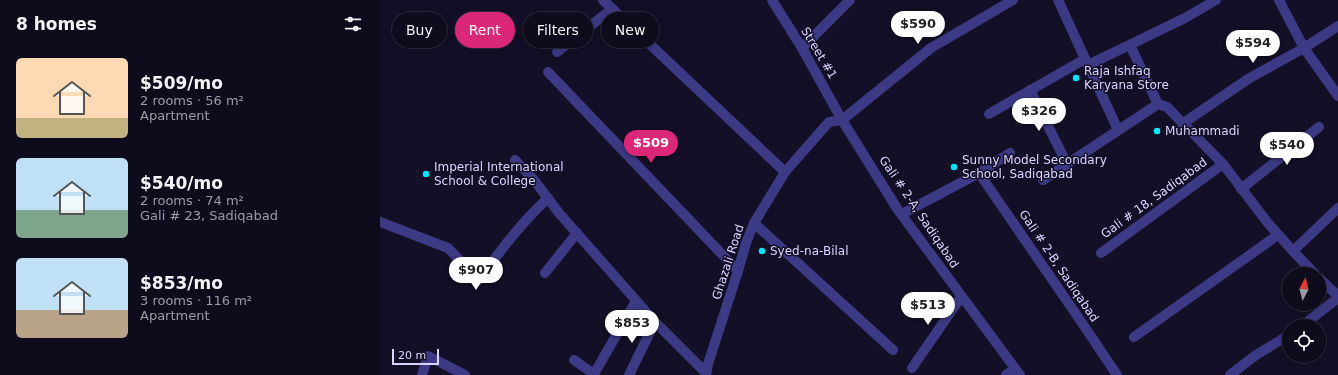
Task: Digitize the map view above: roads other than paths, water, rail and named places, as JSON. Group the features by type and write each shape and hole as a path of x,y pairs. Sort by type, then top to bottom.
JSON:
{"street":[{"path":"603,0 785,172"},
{"name":"Street #1","path":"772,0 802,48 842,120"},
{"path":"802,48 850,0"},
{"name":"Ghazali Road","path":"706,374 746,243 754,223 785,172 829,122 842,120 931,48 1013,0"},
{"path":"1058,0 1118,130"},
{"path":"989,114 1030,90 1086,62 1130,45 1185,18 1216,0"},
{"path":"1279,0 1304,48 1338,96"},
{"path":"557,52 612,9"},
{"path":"1182,124 1248,80 1304,48 1338,26"},
{"path":"1130,45 1158,104 1166,107 1223,164 1266,222 1308,267"},
{"path":"548,72 738,271"},
{"path":"1030,90 1067,164"},
{"path":"1043,180 1158,104"},
{"name":"Gali # 2-A, Sadiqabad","path":"842,120 902,214 961,297 1018,372"},
{"path":"1241,189 1320,127"},
{"path":"902,214 980,173 1010,153"},
{"path":"515,160 534,180 577,233 636,301 706,374"},
{"name":"Gali # 18, Sadiqabad","path":"1101,253 1223,164"},
{"name":"Gali # 2-B, Sadiqabad","path":"980,173 1117,375"},
{"path":"380,222 448,248 478,280 531,213 548,198"},
{"path":"1293,251 1338,208"},
{"path":"754,223 893,350"},
{"path":"545,273 577,233"},
{"path":"1134,337 1278,235"},
{"path":"1311,319 1338,297 1326,285"},
{"path":"912,368 961,297"},
{"path":"574,360 594,374 636,301"},
{"path":"629,375 655,322"},
{"path":"1230,375 1256,355 1282,339"},
{"path":"422,375 428,356 465,375"},
{"path":"1006,375 1018,372"}],"place":[{"name":"Raja Ishfaq Karyana Store","path":"1076,78"},
{"name":"Muhammadi","path":"1157,131"},
{"name":"Sunny Model Secondary School, Sadiqabad","path":"954,167"},
{"name":"Imperial International School & College","path":"426,174"},
{"name":"Syed-na-Bilal","path":"762,251"}]}
